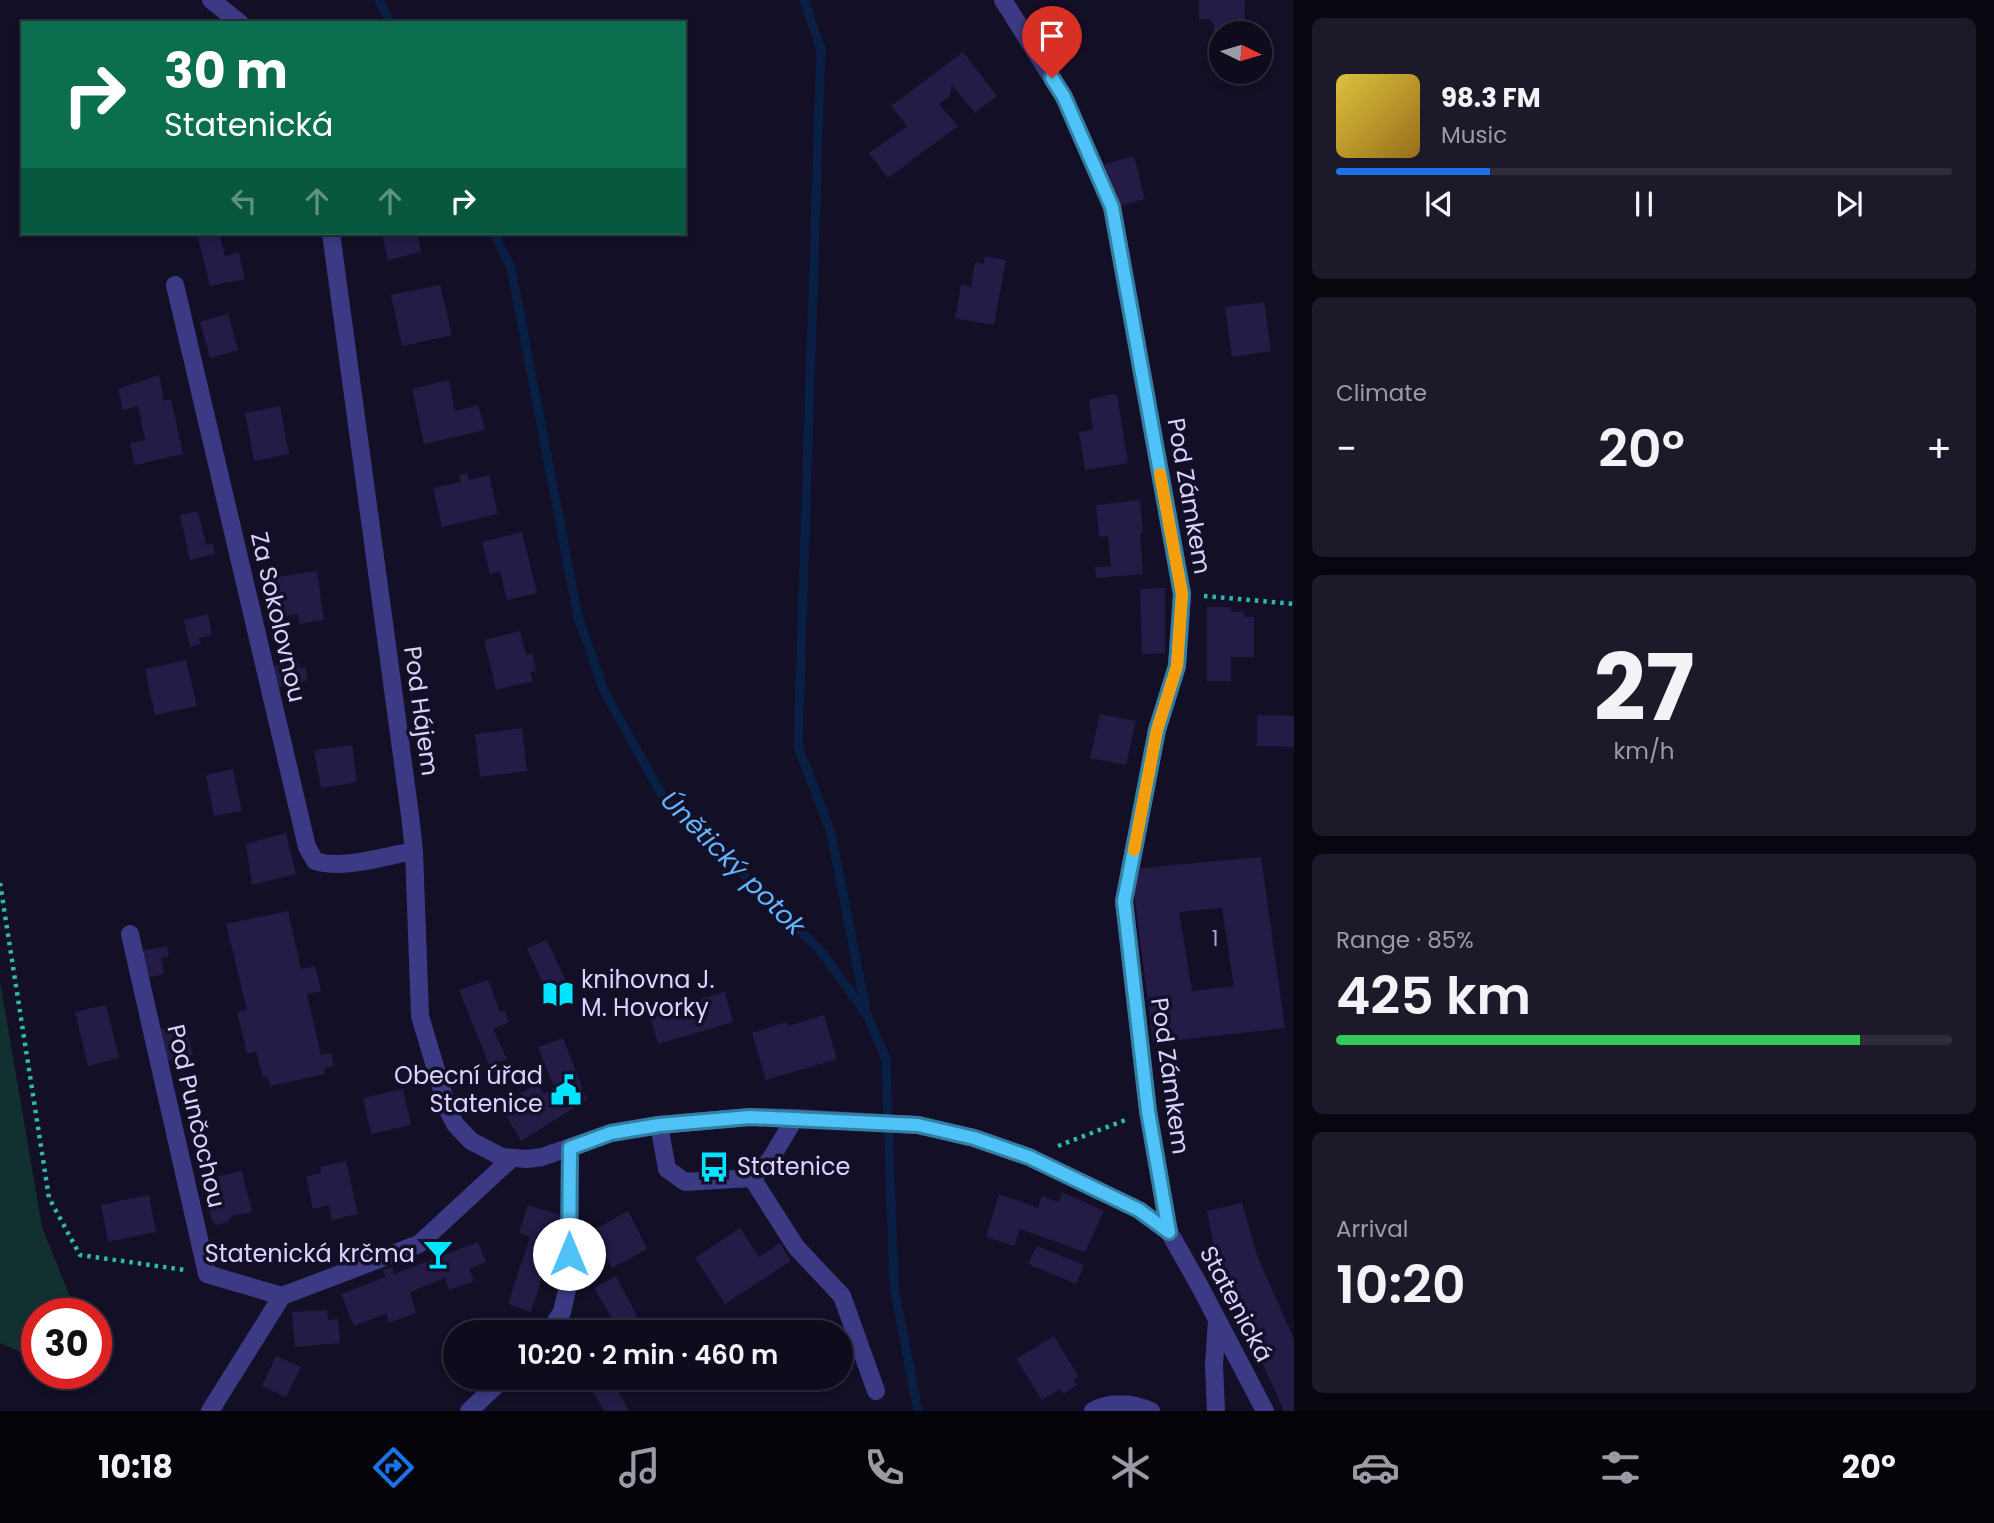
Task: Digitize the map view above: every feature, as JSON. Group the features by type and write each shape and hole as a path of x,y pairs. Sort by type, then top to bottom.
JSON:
{"street":[{"path":"211,0 237,21"},
{"name":"Pod Zámkem","path":"1003,0 1064,97 1112,207 1182,594 1177,666 1157,730 1124,901 1148,1111 1169,1232"},
{"name":"Pod Hájem","path":"331,235 414,851 420,1016 448,1110 463,1134 491,1153 512,1158"},
{"name":"Za Sokolovnou","path":"175,285 307,847 315,861 324,864 342,864 414,851"},
{"name":"Pod Punčochou","path":"130,934 207,1273"},
{"name":"Statenická","path":"512,1158 542,1157 611,1133 659,1125 750,1117 918,1125 974,1138 1029,1157 1139,1210 1169,1232 1265,1411"},
{"path":"659,1125 667,1169 685,1182 752,1178 770,1160 795,1118"},
{"path":"557,1320 562,1312 569,1280 570,1148"},
{"path":"210,1411 282,1296 419,1244 512,1158"},
{"path":"752,1178 796,1247 842,1296 876,1391"},
{"path":"207,1273 282,1296"},
{"path":"1216,1411 1214,1365 1217,1320"},
{"path":"469,1411 491,1390"},
{"path":"1093,1411 1105,1404 1139,1406 1151,1411"}],"path":[{"path":"1182,594 1294,604"},
{"path":"0,883 49,1198 80,1255 207,1273"},
{"path":"1029,1157 1148,1111"}],"green space":[{"path":"0,981 42,1227 71,1298 21,1298 21,1353 0,1343"}],"building":[{"path":"1199,0 1245,0 1244,21 1199,19"},
{"path":"963,52 997,96 975,113 952,85 950,96 939,104 958,126 888,178 869,153 907,126 891,106"},
{"path":"1134,156 1145,199 1115,207 1104,164"},
{"path":"197,235 220,235 225,256 239,253 245,279 210,286"},
{"path":"382,235 417,235 421,252 388,260"},
{"path":"985,256 1006,260 994,325 955,318 961,285 971,287 975,262 984,264"},
{"path":"440,285 452,335 402,346 391,295"},
{"path":"1264,302 1271,351 1232,357 1225,307"},
{"path":"228,314 238,350 210,358 200,322"},
{"path":"159,375 164,401 171,399 183,454 135,465 130,443 145,440 138,406 123,410 118,389"},
{"path":"449,380 455,411 478,405 485,430 424,444 412,389"},
{"path":"1117,395 1128,463 1085,470 1079,432 1093,430 1089,400"},
{"path":"280,406 289,454 254,461 245,413"},
{"path":"467,473 469,480 489,475 498,514 442,527 433,488 461,482 459,475"},
{"path":"1140,500 1143,574 1096,578 1095,567 1111,566 1108,536 1099,537 1096,505"},
{"path":"198,511 206,545 213,544 215,554 190,560 180,515"},
{"path":"522,532 537,593 507,600 500,571 490,574 482,542"},
{"path":"317,571 324,620 299,624 298,614 283,617 277,577"},
{"path":"1165,588 1165,653 1142,654 1140,589"},
{"path":"1207,607 1231,607 1231,612 1244,612 1244,617 1254,617 1254,657 1231,657 1231,681 1207,681"},
{"path":"208,614 212,635 199,638 201,644 190,647 184,620"},
{"path":"520,631 526,655 532,653 536,671 530,672 533,681 496,690 484,640"},
{"path":"186,660 197,706 155,715 145,669"},
{"path":"298,660 300,668 305,667 308,680 278,687 273,666"},
{"path":"1100,714 1136,721 1126,765 1090,758"},
{"path":"1257,715 1294,716 1294,747 1257,746"},
{"path":"522,728 527,771 480,777 475,734"},
{"path":"352,745 357,782 321,788 314,750"},
{"path":"233,769 242,811 214,816 206,775"},
{"path":"286,833 296,874 252,885 246,844"},
{"path":"1261,857 1285,1028 1153,1043 1131,869","holes":["1222,908 1234,986 1192,991 1179,912"]},
{"path":"288,911 301,969 315,966 321,991 307,994 321,1055 331,1053 334,1066 324,1068 325,1074 270,1086 267,1076 263,1077 256,1051 247,1054 237,1012 247,1010 226,924"},
{"path":"547,940 575,1001 555,1010 527,948"},
{"path":"167,946 169,956 161,958 164,974 147,978 142,951"},
{"path":"488,980 500,1012 504,1010 509,1022 493,1029 507,1059 490,1067 459,990"},
{"path":"725,992 733,1022 658,1044 649,1013"},
{"path":"106,1005 119,1058 88,1066 75,1012"},
{"path":"824,1015 837,1059 766,1080 752,1033 787,1022 788,1026"},
{"path":"185,1024 193,1056 166,1062 158,1030"},
{"name":"Obecní úřad Statenice","path":"563,1038 587,1100 521,1141 507,1117 525,1105 518,1095 537,1083 544,1094 554,1087 538,1047"},
{"path":"403,1089 411,1125 371,1134 363,1098"},
{"path":"346,1161 358,1214 332,1220 329,1205 313,1209 306,1176 321,1173 320,1167"},
{"path":"242,1171 252,1212 232,1216 228,1222 217,1225 212,1221 202,1180"},
{"path":"1062,1192 1104,1211 1085,1252 1020,1229 1014,1246 986,1237 999,1194 1038,1208 1042,1196 1059,1202"},
{"path":"149,1195 156,1232 108,1242 101,1205"},
{"path":"1242,1203 1258,1258 1294,1339 1294,1411 1284,1411 1216,1259 1207,1211"},
{"path":"528,1205 561,1215 553,1241 561,1243 556,1262 548,1259 531,1312 508,1304 530,1237 519,1233"},
{"path":"628,1211 647,1249 612,1268 593,1230"},
{"path":"740,1228 759,1257 780,1243 791,1261 725,1304 695,1258"},
{"path":"478,1242 486,1262 469,1269 474,1281 449,1290 445,1278 410,1292 416,1313 389,1323 386,1314 354,1326 341,1294 386,1277 383,1270 392,1267 394,1274"},
{"path":"1037,1246 1084,1265 1076,1284 1028,1264"},
{"path":"616,1276 639,1320 613,1320 594,1288"},
{"path":"327,1310 328,1320 338,1319 340,1343 295,1347 292,1312"},
{"path":"1054,1336 1079,1377 1073,1380 1077,1385 1063,1394 1060,1389 1042,1400 1016,1359"},
{"path":"276,1356 301,1367 286,1397 262,1386"},
{"path":"592,1390 617,1390 629,1411 604,1411"}],"waterway":[{"name":"Únětický potok","path":"379,0 389,21"},
{"path":"804,0 821,49 798,746 831,833 866,1011"},
{"name":"Únětický potok","path":"495,235 511,268 578,617 605,693 662,795 819,949 867,1015 886,1059 894,1287 918,1411"}],"slow traffic":[{"path":"1134,850 1157,730 1177,666 1182,594 1160,474"}],"place":[{"name":"knihovna J. M. Hovorky","path":"558,994"},
{"name":"Obecní úřad Statenice","path":"566,1090"},
{"name":"Statenice","path":"714,1167"},
{"name":"Statenická krčma","path":"438,1254"}],"route":[{"path":"569,1254 570,1148 611,1133 659,1125 750,1117 918,1125 974,1138 1051,1167 1139,1210 1169,1232 1148,1111 1124,901 1157,730 1177,666 1182,594 1112,207 1064,97 1052,78"}]}
